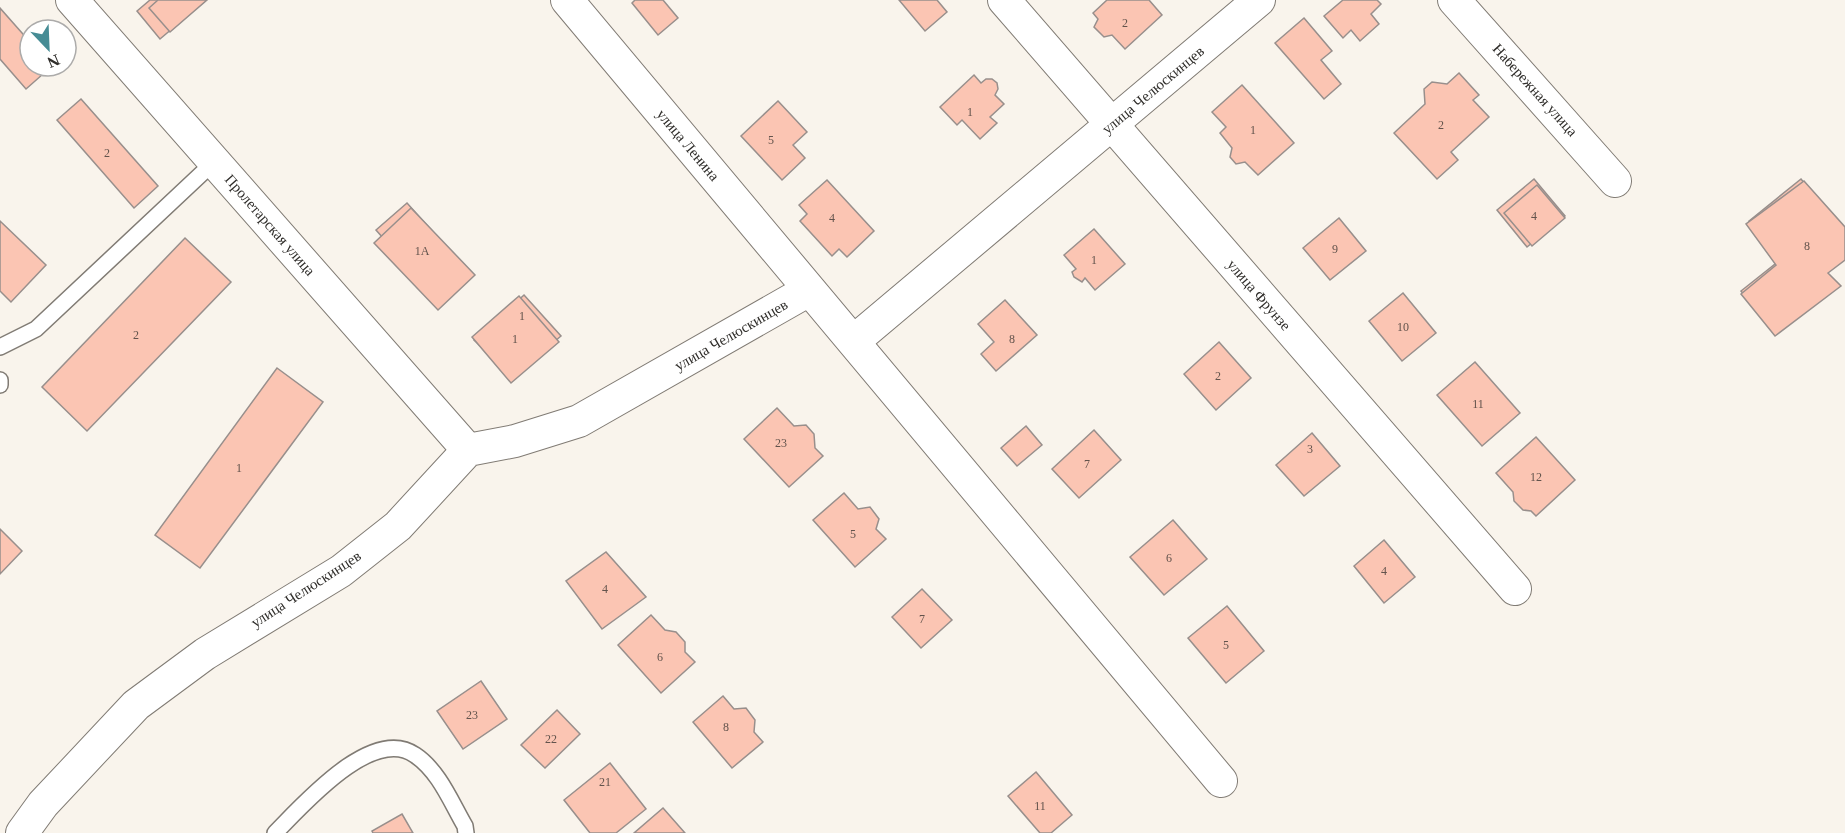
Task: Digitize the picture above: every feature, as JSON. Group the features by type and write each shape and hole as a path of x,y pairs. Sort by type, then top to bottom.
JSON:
{"street":[{"name":"Пролетарская улица","path":"72,0 468,450"},
{"name":"улица Ленина","path":"567,0 1221,781"},
{"name":"улица Фрунзе","path":"1004,0 1515,589"},
{"name":"улица Челюскинцев","path":"854,341 1259,0"},
{"name":"Набережная улица","path":"1454,0 1615,181"},
{"name":"улица Челюскинцев","path":"22,833 43,804 136,705 205,654 341,571 398,526 468,450 515,441 579,421 809,290"}],"lane":[{"path":"0,346 36,329 214,162"},
{"path":"0,380 0,385"},
{"path":"275,833 341,771 368,753 394,749 414,753 435,774 465,826 466,833"}],"building":[{"path":"150,0 206,0 160,39 137,11"},
{"path":"158,0 207,0 170,32 149,8"},
{"path":"635,0 663,0 678,18 658,35 632,3"},
{"path":"899,0 937,0 947,12 925,31"},
{"path":"1107,0 1149,0 1162,15 1125,49 1112,35 1104,37 1094,27 1098,19 1093,13"},
{"path":"1343,0 1377,0 1381,4 1371,14 1379,24 1360,41 1351,30 1343,38 1324,16"},
{"path":"0,8 18,28 18,78 38,78 26,89 0,59"},
{"path":"1304,18 1332,51 1321,60 1341,84 1324,99 1275,43"},
{"path":"1459,73 1479,95 1473,100 1489,117 1451,152 1458,160 1437,179 1394,133 1425,104 1424,89 1432,82 1447,84"},
{"path":"974,75 981,83 986,79 992,79 997,83 998,89 995,95 1004,104 990,117 997,123 980,139 962,120 957,125 940,107"},
{"path":"1242,85 1294,143 1258,175 1245,162 1236,164 1230,157 1232,148 1220,133 1226,127 1212,112"},
{"path":"81,99 158,186 134,208 57,120"},
{"path":"778,101 807,132 793,145 805,158 782,180 741,136"},
{"path":"1534,179 1565,216 1527,247 1497,210"},
{"path":"1801,179 1845,234 1845,258 1766,321 1741,291 1780,260 1749,221"},
{"path":"827,180 874,231 847,257 839,249 832,256 800,221 807,214 799,205"},
{"path":"1804,181 1845,227 1845,260 1828,273 1841,286 1775,336 1741,294 1776,265 1746,224"},
{"path":"1537,185 1565,218 1532,246 1504,213"},
{"path":"407,203 469,272 438,300 376,230"},
{"path":"411,208 475,275 438,310 374,243"},
{"path":"1339,218 1366,251 1330,280 1303,248"},
{"path":"0,221 46,265 11,302 0,291"},
{"path":"1094,229 1125,264 1095,290 1085,278 1082,282 1074,277 1072,272 1076,269 1064,255"},
{"path":"185,238 231,282 87,431 42,387"},
{"path":"1403,293 1436,333 1402,361 1369,321"},
{"path":"524,295 561,336 513,377 474,340"},
{"path":"519,296 559,342 511,383 472,337"},
{"path":"1005,300 1037,335 996,371 981,354 994,342 978,324"},
{"path":"1219,342 1251,378 1216,410 1184,374"},
{"path":"1475,362 1520,413 1482,446 1437,395"},
{"path":"277,368 323,402 200,568 155,535"},
{"path":"777,408 794,426 806,425 814,434 815,448 823,456 789,487 744,439"},
{"path":"1026,426 1042,445 1017,466 1001,448"},
{"path":"1094,430 1121,460 1079,498 1052,469"},
{"path":"1312,433 1340,466 1304,496 1276,465"},
{"path":"1536,437 1575,480 1536,516 1531,511 1523,510 1514,501 1513,492 1496,473"},
{"path":"844,493 858,509 870,507 879,519 876,529 886,539 855,567 813,520"},
{"path":"1173,520 1207,559 1164,595 1130,557"},
{"path":"0,529 22,551 0,574"},
{"path":"1384,540 1415,577 1384,603 1354,566"},
{"path":"606,552 646,597 602,629 566,581"},
{"path":"922,589 952,620 921,648 892,617"},
{"path":"1227,606 1264,651 1226,683 1188,638"},
{"path":"651,615 665,630 676,632 685,642 685,652 695,662 661,693 618,645"},
{"path":"481,681 507,719 463,749 437,711"},
{"path":"723,696 734,709 746,708 755,720 754,732 763,742 732,768 693,722"},
{"path":"557,710 580,734 545,768 521,745"},
{"path":"610,763 646,809 616,833 590,833 564,800"},
{"path":"1036,772 1072,815 1051,833 1040,833 1008,796"},
{"path":"663,808 685,833 634,833"},
{"path":"402,814 413,833 373,833 372,831"}]}
